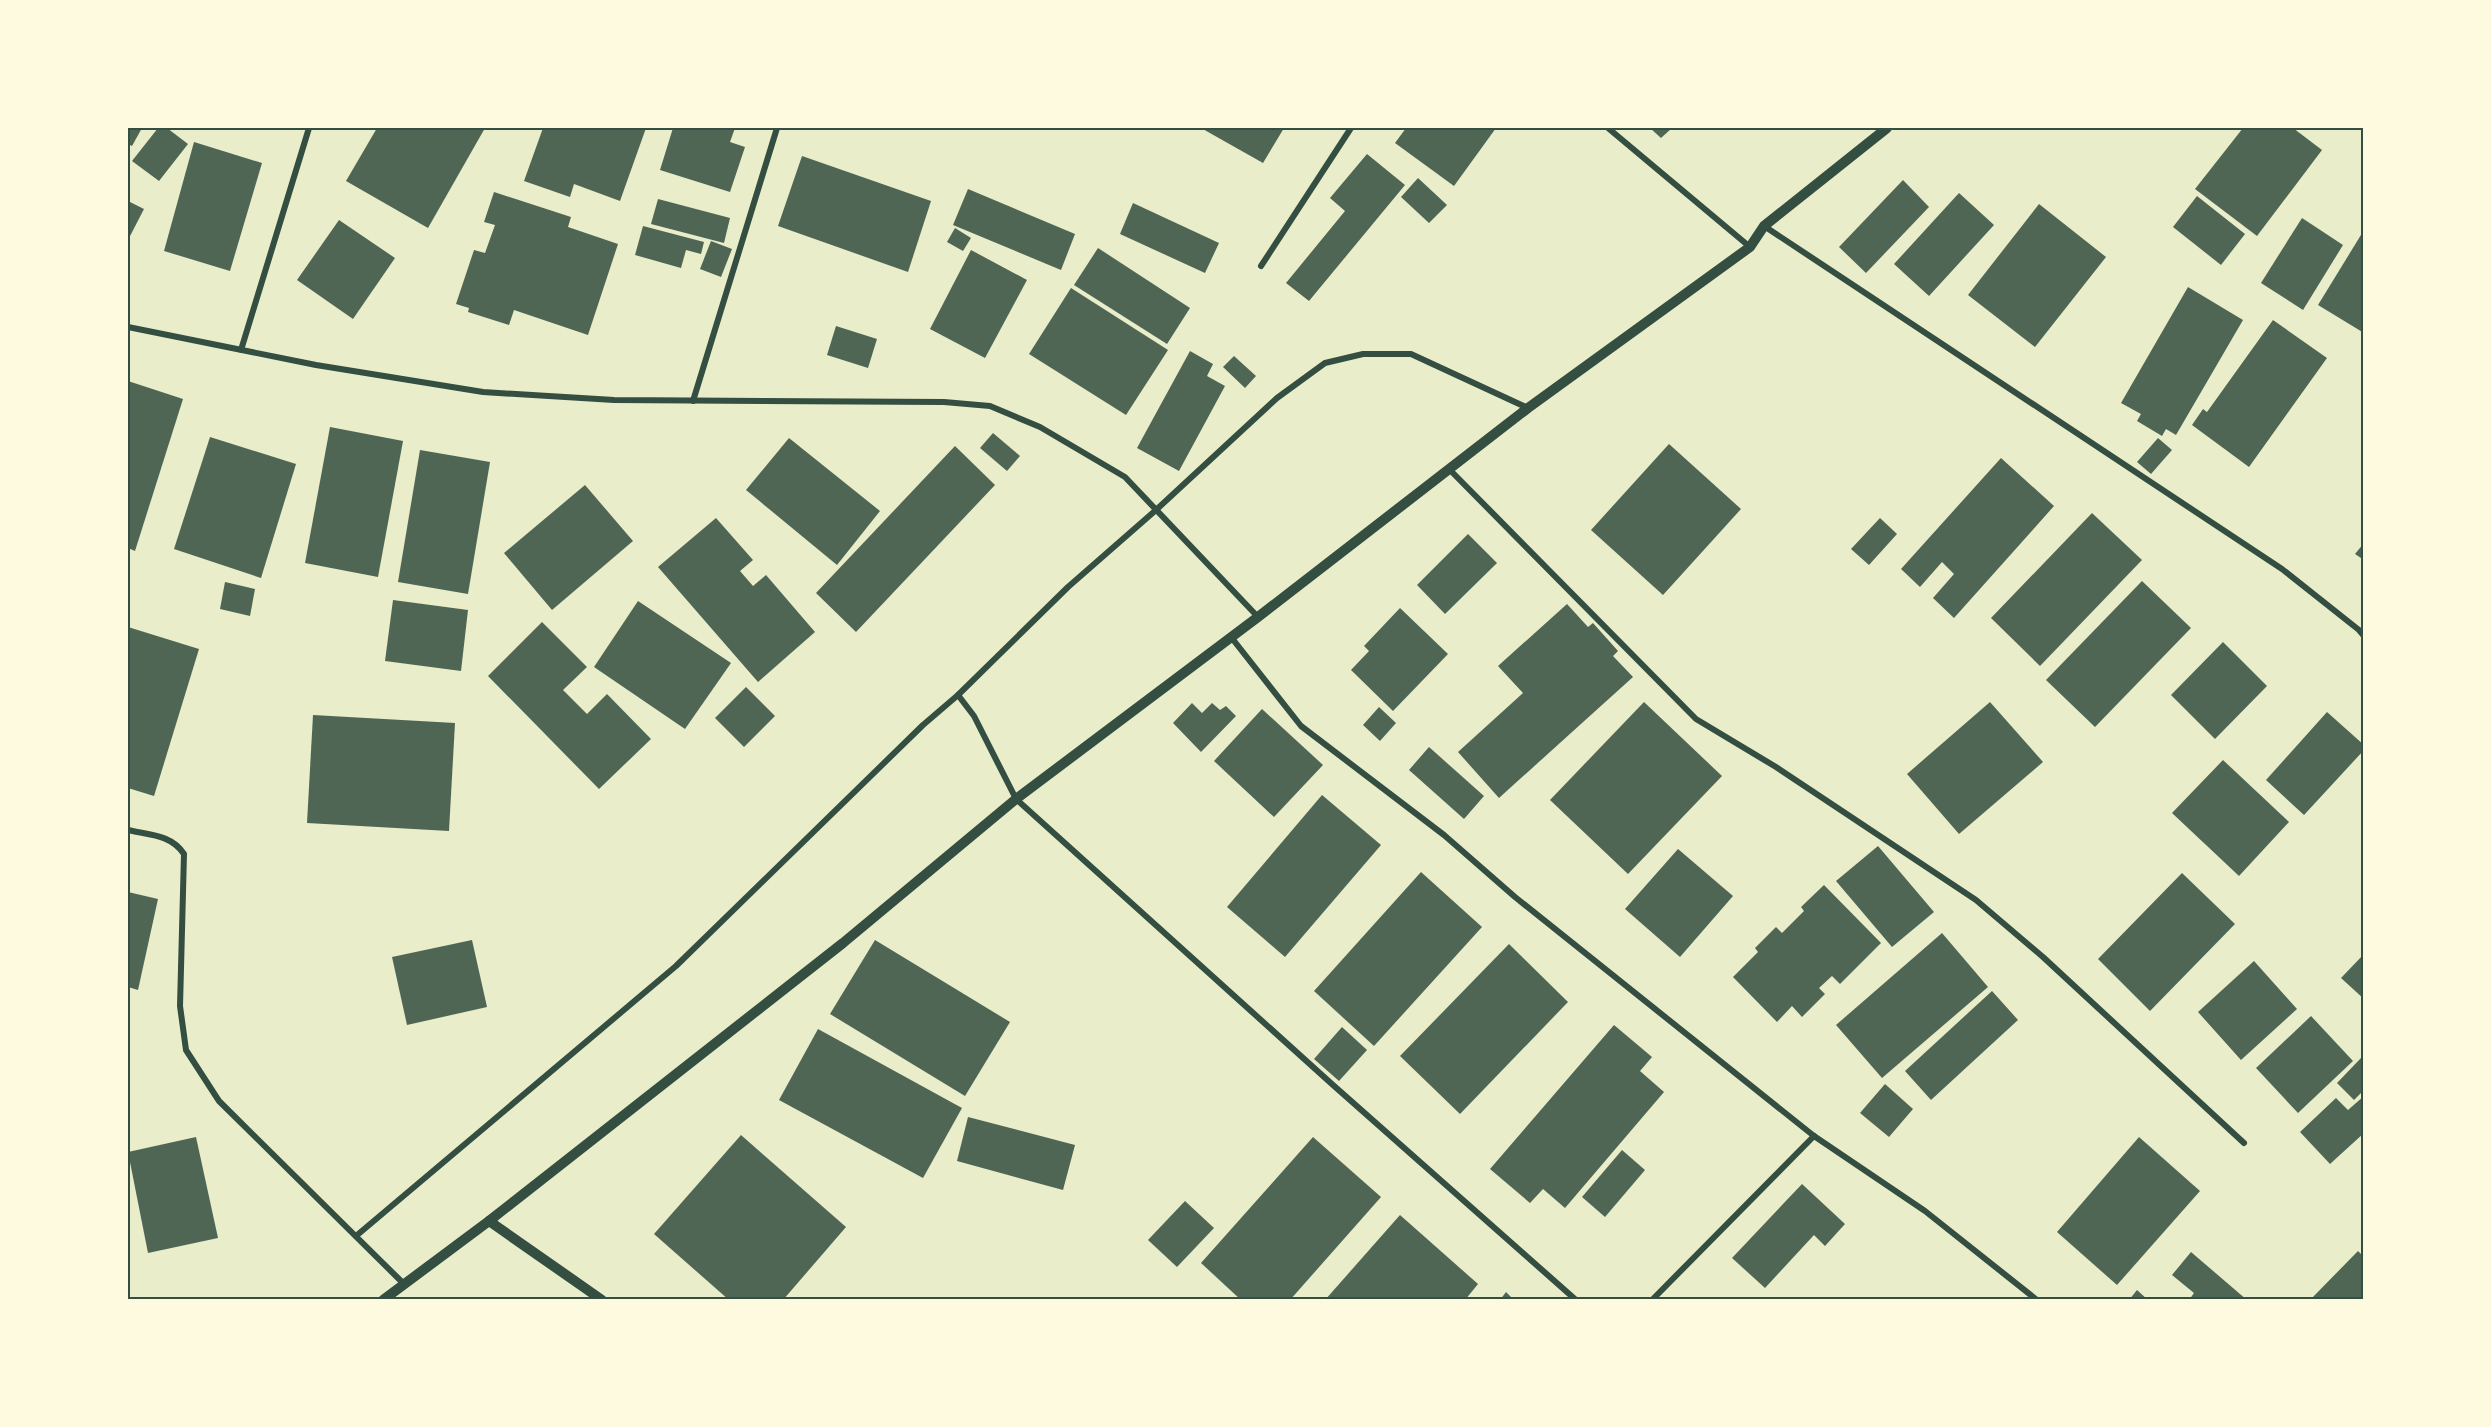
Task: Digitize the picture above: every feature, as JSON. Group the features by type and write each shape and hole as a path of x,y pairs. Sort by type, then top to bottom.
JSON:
{"street":[{"path":"241,350 309,128"},
{"path":"693,400 777,128"},
{"path":"1261,266 1351,128"},
{"path":"383,1299 489,1221 843,943 1016,799 1232,637 1528,408 1750,247 1764,226 1887,128"},
{"path":"1611,129 1750,247"},
{"path":"1764,226 2282,569 2364,636"},
{"path":"128,327 316,365 483,392 614,400 944,402 990,406 1040,427 1125,477 1258,617"},
{"path":"356,1236 676,966 923,724 958,695 1068,587 1156,510 1277,398 1325,363 1363,354 1411,354 1528,408"},
{"path":"1449,469 1696,719 1776,767 1976,900 2043,957 2244,1143"},
{"path":"1232,637 1301,726 1444,835 1515,897 1814,1136 1925,1211 2037,1299"},
{"path":"958,695 974,716 1016,799 1333,1085 1576,1299"},
{"path":"128,830 166,837 179,846 184,854 180,1006 186,1050 219,1101 404,1284"},
{"path":"1652,1299 1814,1136"},
{"path":"489,1221 602,1299"}],"building":[{"path":"128,128 142,128 132,146 128,144"},
{"path":"158,128 167,128 188,144 159,181 132,161"},
{"path":"377,128 485,128 428,228 346,181"},
{"path":"543,128 646,128 620,201 574,184 570,197 524,181"},
{"path":"673,128 735,128 730,142 745,147 730,192 660,170"},
{"path":"1201,128 1284,128 1263,163"},
{"path":"1406,128 1496,128 1454,186 1395,143"},
{"path":"1650,128 1672,128 1661,138"},
{"path":"2243,128 2293,128 2322,150 2257,236 2195,189"},
{"path":"194,142 262,163 230,271 164,251"},
{"path":"1367,154 1405,185 1309,301 1286,283 1345,211 1330,198"},
{"path":"802,156 931,201 908,272 778,226"},
{"path":"1418,178 1447,205 1429,223 1401,197"},
{"path":"1903,180 1929,207 1866,273 1839,247"},
{"path":"968,189 1075,234 1061,270 953,225"},
{"path":"494,192 571,217 568,227 618,244 588,335 514,310 509,325 468,312 469,308 456,304 474,250 485,253 495,225 484,222"},
{"path":"1959,193 1994,225 1929,296 1894,264"},
{"path":"2197,196 2245,234 2221,265 2173,227"},
{"path":"658,199 730,218 724,243 651,224"},
{"path":"128,201 144,209 128,240"},
{"path":"1133,203 1219,243 1205,273 1120,234"},
{"path":"2039,204 2106,257 2035,347 1968,295"},
{"path":"2302,218 2343,245 2303,310 2261,283"},
{"path":"339,220 395,258 353,319 297,280"},
{"path":"643,226 704,242 701,254 686,250 681,268 635,255"},
{"path":"955,228 971,238 963,251 947,242"},
{"path":"2364,230 2364,333 2318,305"},
{"path":"711,241 732,249 721,277 700,269"},
{"path":"1098,248 1190,308 1167,344 1074,285"},
{"path":"971,250 1027,280 985,358 930,329"},
{"path":"2188,287 2243,320 2176,435 2166,429 2162,436 2137,421 2141,414 2121,403"},
{"path":"1071,288 1168,350 1126,415 1029,354"},
{"path":"2273,320 2327,358 2249,467 2192,425 2203,409 2207,412"},
{"path":"836,326 877,339 868,368 827,355"},
{"path":"1190,351 1213,364 1207,376 1225,386 1179,471 1137,448"},
{"path":"1234,356 1256,376 1245,388 1223,367"},
{"path":"128,381 183,399 135,551 128,548"},
{"path":"330,427 403,441 378,577 305,563"},
{"path":"993,433 1020,456 1007,471 980,448"},
{"path":"210,437 296,464 261,578 174,549"},
{"path":"789,438 880,511 837,565 746,490"},
{"path":"2158,438 2172,450 2151,474 2137,462"},
{"path":"1669,444 1741,509 1663,595 1591,530"},
{"path":"955,446 995,485 856,632 816,593"},
{"path":"420,450 490,462 468,594 398,582"},
{"path":"2001,458 2054,506 1954,618 1933,598 1954,574 1942,562 1920,587 1901,569"},
{"path":"585,485 633,541 552,610 504,553"},
{"path":"2092,513 2142,560 2040,666 1991,618"},
{"path":"716,518 753,560 740,571 753,586 766,575 815,632 758,682 658,567"},
{"path":"1880,518 1897,534 1869,565 1851,549"},
{"path":"1468,534 1497,563 1445,614 1417,585"},
{"path":"2364,543 2364,560 2355,554"},
{"path":"2142,581 2191,628 2095,727 2046,680"},
{"path":"225,582 255,589 250,616 220,609"},
{"path":"393,600 468,610 461,671 385,661"},
{"path":"638,601 731,663 685,729 594,667"},
{"path":"1567,604 1588,627 1593,623 1618,651 1613,656 1633,677 1499,798 1458,752 1523,693 1498,666"},
{"path":"1400,608 1448,654 1393,711 1351,670 1369,651 1364,646"},
{"path":"542,622 587,667 563,690 587,714 607,694 651,739 599,789 488,676"},
{"path":"128,627 199,649 154,796 128,788"},
{"path":"2223,642 2267,686 2215,739 2171,695"},
{"path":"746,687 775,716 744,747 715,718"},
{"path":"1644,702 1722,776 1628,874 1550,800"},
{"path":"1990,702 2043,762 1959,834 1907,774"},
{"path":"1192,703 1202,713 1212,703 1220,710 1226,706 1236,716 1201,752 1173,723"},
{"path":"1379,707 1396,723 1380,741 1363,725"},
{"path":"1262,709 1323,765 1274,817 1214,761"},
{"path":"2327,712 2364,745 2364,750 2304,815 2266,780"},
{"path":"313,715 455,723 449,831 307,823"},
{"path":"1429,747 1484,796 1464,819 1409,770"},
{"path":"2223,760 2289,822 2239,876 2172,813"},
{"path":"1322,795 1381,845 1285,957 1227,907"},
{"path":"1878,846 1934,912 1892,947 1836,881"},
{"path":"1678,849 1733,896 1680,957 1625,909"},
{"path":"1421,872 1482,927 1374,1046 1314,991"},
{"path":"2182,873 2235,924 2150,1011 2098,959"},
{"path":"1824,885 1881,943 1840,984 1832,976 1819,988 1825,994 1802,1017 1792,1006 1777,1022 1733,977 1758,952 1755,948 1776,927 1782,933 1804,911 1801,907"},
{"path":"128,892 158,899 138,990 128,987"},
{"path":"1942,933 1988,987 1882,1078 1836,1025"},
{"path":"472,940 487,1007 407,1025 392,957"},
{"path":"875,940 1010,1022 965,1096 830,1014"},
{"path":"1509,944 1568,1002 1460,1114 1400,1056"},
{"path":"2364,954 2364,999 2341,978"},
{"path":"2254,961 2297,1009 2241,1060 2198,1012"},
{"path":"1992,991 2018,1020 1931,1100 1905,1071"},
{"path":"2311,1016 2353,1061 2298,1113 2256,1068"},
{"path":"1614,1025 1652,1057 1640,1071 1664,1092 1565,1208 1543,1189 1530,1203 1490,1169"},
{"path":"1342,1027 1367,1050 1339,1081 1314,1059"},
{"path":"818,1029 962,1108 923,1178 779,1100"},
{"path":"2361,1058 2364,1061 2364,1090 2354,1100 2337,1083"},
{"path":"1885,1084 1913,1109 1889,1137 1860,1113"},
{"path":"2364,1096 2364,1133 2330,1164 2300,1132 2336,1098 2348,1110"},
{"path":"968,1117 1075,1145 1063,1190 957,1161"},
{"path":"741,1135 846,1227 783,1300 729,1300 654,1234"},
{"path":"196,1137 218,1238 148,1253 128,1152"},
{"path":"1313,1137 1381,1197 1290,1300 1241,1300 1201,1263"},
{"path":"2139,1137 2200,1191 2117,1285 2057,1232"},
{"path":"1622,1150 1645,1170 1605,1217 1582,1197"},
{"path":"1802,1184 1845,1224 1825,1246 1814,1235 1765,1288 1732,1258"},
{"path":"1185,1201 1214,1228 1177,1267 1148,1240"},
{"path":"1400,1215 1478,1284 1465,1300 1325,1300"},
{"path":"2358,1251 2364,1257 2364,1300 2310,1300"},
{"path":"2191,1252 2247,1300 2189,1300 2194,1293 2172,1275"},
{"path":"2137,1290 2148,1300 2129,1300"},
{"path":"1506,1292 1514,1300 1500,1300"}]}
